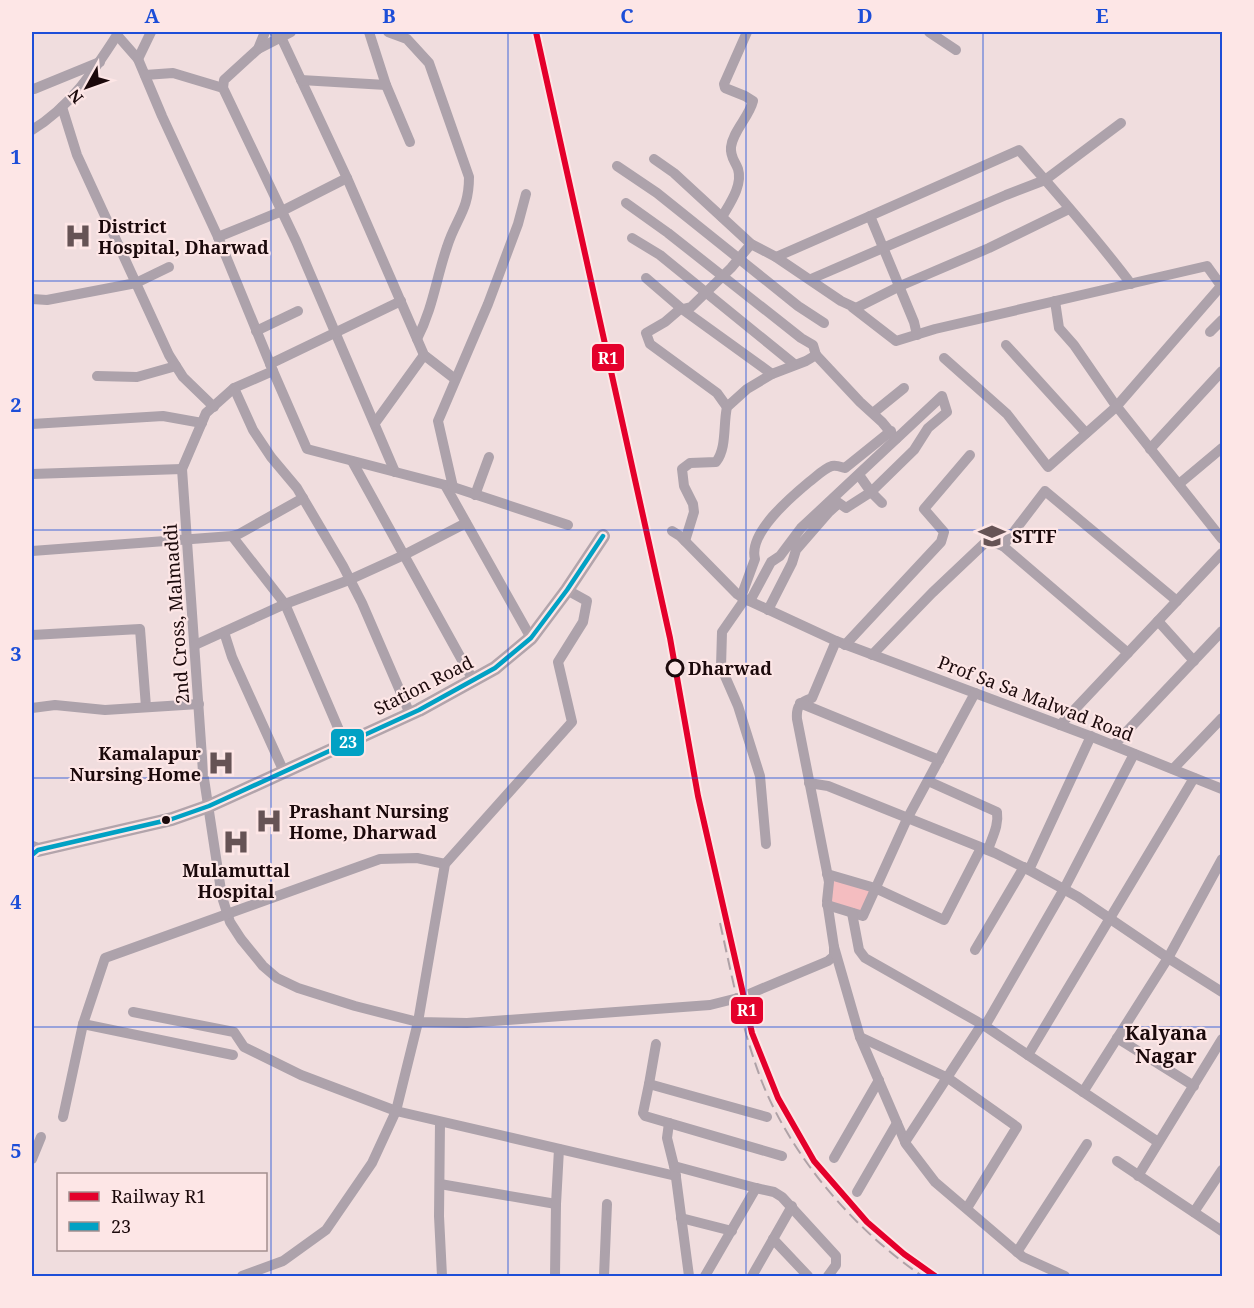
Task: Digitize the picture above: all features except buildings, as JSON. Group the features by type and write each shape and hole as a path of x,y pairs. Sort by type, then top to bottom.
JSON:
{"main road":[{"name":"Station Road","path":"34,851 172,819 209,806 410,714 495,668 531,638 603,536"}],"street":[{"path":"138,59 151,32"},
{"path":"258,49 265,32"},
{"path":"369,32 386,85 410,142"},
{"path":"388,32 407,39 429,63 469,177 466,207 447,243 435,294 425,324 417,339"},
{"path":"723,217 740,180 732,157 731,146 753,101 725,88 724,84 747,32"},
{"path":"929,32 956,50"},
{"path":"32,130 62,107 93,74 118,33 138,59 218,237 307,449 449,486 568,525"},
{"path":"395,472 282,211 223,88 224,80 258,49 282,33 301,80 348,178 424,355 455,379"},
{"path":"32,88 100,62"},
{"path":"145,75 173,73 223,88"},
{"path":"301,80 386,85"},
{"path":"62,107 77,155 176,366 183,377 214,407"},
{"path":"811,279 1045,180 1122,123"},
{"path":"776,257 1019,150 1099,241 1131,284"},
{"path":"654,159 674,173 751,244 776,257 841,301 856,308"},
{"path":"617,166 657,193 798,306 824,323"},
{"path":"218,237 282,211 348,178"},
{"path":"526,194 518,224 488,304 438,422 449,486 466,522 531,638"},
{"path":"626,203 813,345 816,354 893,435"},
{"path":"944,358 1007,414 1048,467 1116,407 1222,286 1207,266 896,341 852,307 856,308 900,286 989,248 1069,209"},
{"path":"870,216 900,286 917,335"},
{"path":"632,238 660,255 794,364"},
{"path":"727,408 717,393 650,344 646,333 682,309 691,307 706,294 751,244"},
{"path":"32,299 47,300 136,283 169,267"},
{"path":"646,278 682,309 772,374"},
{"name":"2nd Cross, Malmaddi","path":"401,301 336,332 234,388 206,413 182,469 203,772 222,897 230,922 241,939 263,966 277,978 298,988 418,1022 466,1023 710,1005 742,997 828,961 834,956 834,947"},
{"path":"1055,301 1059,328 1074,345 1116,407 1222,538"},
{"path":"256,331 298,311"},
{"path":"1210,332 1222,320"},
{"path":"1006,345 1086,433"},
{"path":"685,541 694,512 693,504 684,486 682,469 690,463 716,462 720,456 727,408 747,389 772,374 807,361 816,354"},
{"path":"375,423 424,355"},
{"path":"97,376 136,377 176,366"},
{"path":"1150,449 1222,371"},
{"path":"234,388 253,430 303,498 349,580 374,630 410,714"},
{"path":"873,413 904,388"},
{"path":"745,599 759,537 782,506 825,469 835,465 845,468 893,435 942,396 947,412 928,428 914,450 871,492 846,508 840,503 796,550 792,563 768,610"},
{"path":"32,424 163,416 202,423"},
{"path":"766,844 760,776 738,706 721,667 722,632 771,562 780,556 801,528 859,475 893,435"},
{"path":"1179,484 1222,448"},
{"path":"970,455 924,508 945,532 940,542 841,643 812,698 797,707 797,718 829,882 827,905 834,947 860,1037 905,1142 935,1182 1017,1252 1065,1276"},
{"path":"475,495 489,457"},
{"path":"352,461 473,680"},
{"path":"32,474 182,469"},
{"path":"859,475 871,492 882,502"},
{"path":"1003,546 1045,491 1177,601"},
{"path":"32,550 232,536 303,498"},
{"path":"195,645 285,604 349,580 404,555 466,522"},
{"path":"672,531 745,599"},
{"path":"232,536 285,604 345,744"},
{"path":"872,654 932,592 988,540 1003,546 1128,652"},
{"path":"1060,724 1222,553"},
{"path":"242,1276 284,1261 326,1230 372,1163 396,1111 418,1022 445,864 572,722 558,662 583,622 587,601 567,590"},
{"name":"Prof Sa Sa Malwad Road","path":"745,599 841,643 1060,724 1222,789"},
{"path":"1158,621 1194,661"},
{"path":"32,635 140,629 146,707"},
{"path":"1114,745 1222,631"},
{"path":"224,632 232,657 284,772"},
{"path":"827,905 863,916 907,819 975,693"},
{"path":"32,708 55,705 105,710 199,704"},
{"path":"800,704 939,760"},
{"path":"1173,769 1222,718"},
{"path":"975,950 1027,869 1091,736"},
{"path":"905,1142 984,1025 1064,889 1134,754"},
{"path":"1028,1055 1194,778"},
{"path":"827,874 875,888 944,920 999,823 997,812 928,781"},
{"path":"809,783 828,786 985,849 1027,869 1064,889 1222,992"},
{"path":"63,1117 83,1024 105,957 380,860 417,858 445,864"},
{"path":"1083,1092 1168,958 1222,859"},
{"path":"852,913 859,950 865,958 984,1025 1158,1143"},
{"path":"133,1012 234,1032 244,1047 301,1075 396,1111 559,1149 774,1192 792,1206 836,1256 837,1265 828,1276"},
{"path":"83,1024 233,1055"},
{"path":"860,1037 948,1078 1017,1127 967,1208"},
{"path":"1117,1038 1194,1086"},
{"path":"1138,1176 1222,1039"},
{"path":"656,1044 644,1115 782,1156"},
{"path":"834,1158 879,1080"},
{"path":"649,1084 767,1117"},
{"path":"440,1122 442,1276"},
{"path":"669,1123 667,1138 689,1276"},
{"path":"857,1192 897,1123"},
{"path":"32,1160 41,1137"},
{"path":"1017,1252 1087,1144"},
{"path":"555,1276 559,1149"},
{"path":"1116,1161 1222,1231"},
{"path":"1194,1212 1222,1170"},
{"path":"440,1184 556,1204"},
{"path":"705,1276 756,1188"},
{"path":"604,1276 607,1204"},
{"path":"752,1276 792,1206"},
{"path":"681,1218 732,1231"},
{"path":"773,1239 808,1276"},
{"path":"791,1276 798,1265"}],"shaded area":[{"path":"827,874 875,888 863,916 827,905"}],"railway":[{"path":"536,32 670,638 698,796 728,931"},
{"path":"720,923 749,1043 775,1111 808,1165 828,1190 873,1237 922,1276"}],"rail line":[{"name":"R1","path":"536,32 670,638 698,796 752,1033 778,1098 814,1161 867,1222 904,1254 935,1276"}],"transit line":[{"name":"23","path":"32,855 38,850 172,819 209,806 419,710 495,668 531,638 603,536"}],"place":[{"name":"District Hospital, Dharwad","path":"78,236"},
{"name":"STTF","path":"992,536"},
{"name":"Dharwad","path":"675,668"},
{"name":"Kamalapur Nursing Home","path":"221,763"},
{"name":"Prashant Nursing Home, Dharwad","path":"269,821"},
{"name":"Mulamuttal Hospital","path":"236,842"}],"district":[{"name":"Kalyana Nagar","path":"1166,1044"}]}
